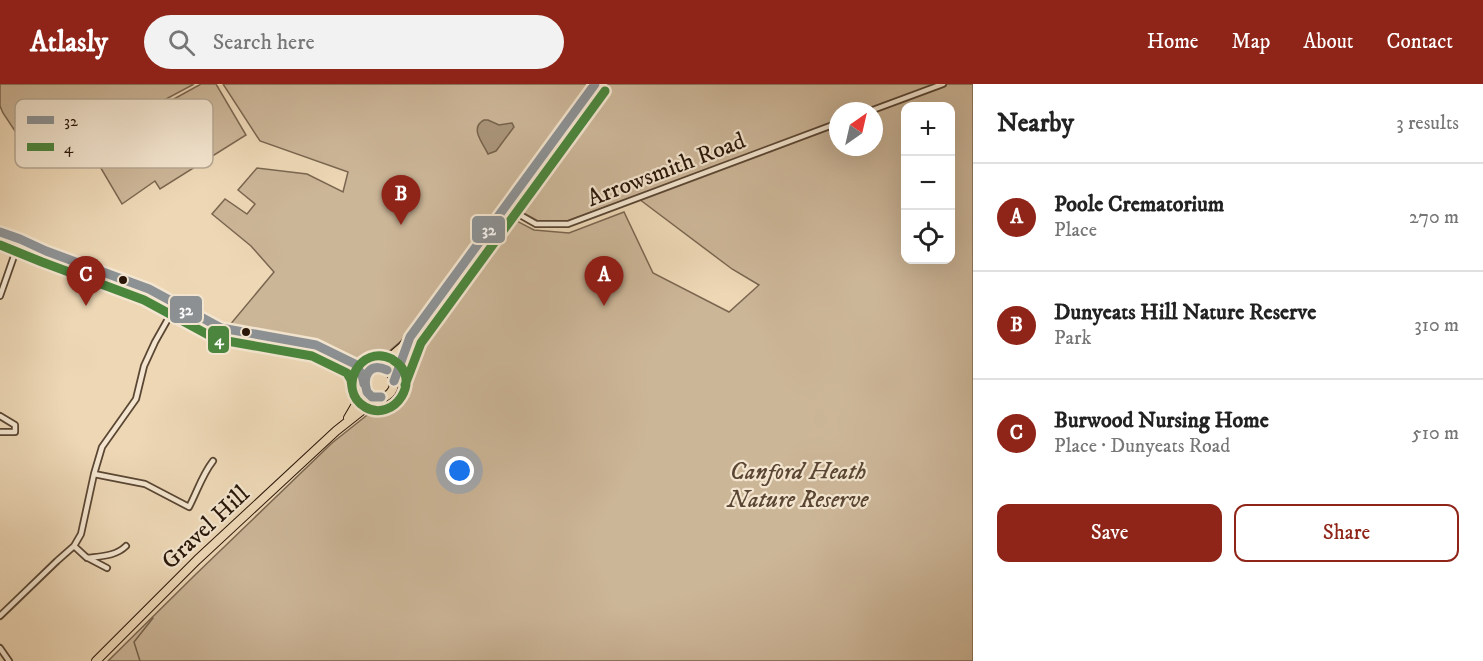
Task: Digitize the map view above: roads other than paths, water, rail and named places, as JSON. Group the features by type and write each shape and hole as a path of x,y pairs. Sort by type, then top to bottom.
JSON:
{"main road":[{"path":"410,337 392,391 384,397 371,395 365,386 366,375 402,347 410,337 595,84"},
{"path":"376,368 387,370 394,381"},
{"name":"Gravel Hill","path":"344,424 358,404 365,386"},
{"name":"Gravel Hill","path":"96,661 197,560 344,424 370,404 384,397"}],"street":[{"path":"883,106 943,84"},
{"name":"Arrowsmith Road","path":"506,207 536,224 568,224 829,126"},
{"path":"0,232 149,289 221,328 316,345 356,364 376,368"},
{"path":"0,296 20,239"},
{"path":"0,616 74,546 81,534 102,447 136,399 144,366 177,303"},
{"path":"356,364 365,386"},
{"path":"0,416 15,425 15,432 0,432"},
{"path":"94,474 145,484 189,507 213,461"},
{"path":"74,546 87,558 107,568"},
{"path":"87,558 111,555 126,546"},
{"path":"0,648 9,661"}],"waterway":[{"path":"140,661 134,642 153,618"}],"place":[{"name":"Dunyeats Hill Nature Reserve","path":"401,225"},
{"name":"Burwood Nursing Home","path":"86,306"},
{"name":"Poole Crematorium","path":"604,306"}],"park label":[{"name":"Canford Heath Nature Reserve","path":"798,485"}]}
